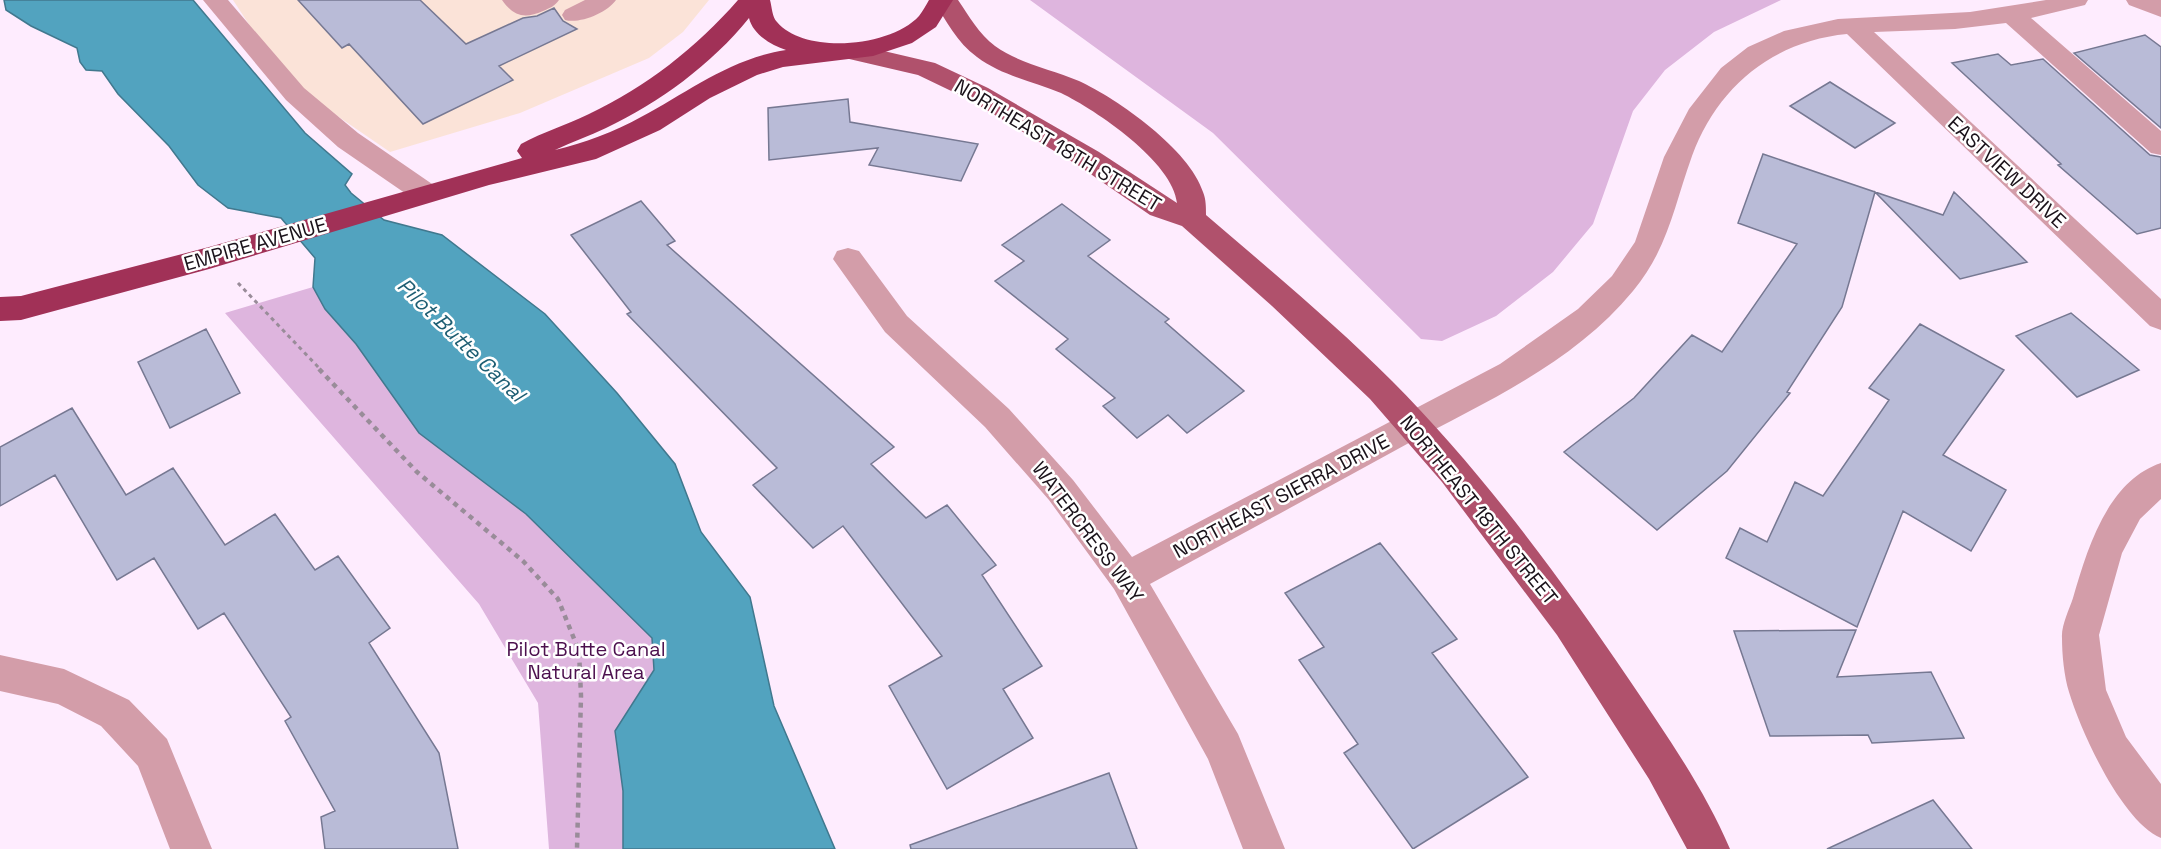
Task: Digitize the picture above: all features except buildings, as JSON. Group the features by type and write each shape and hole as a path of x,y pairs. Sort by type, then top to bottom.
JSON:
{"highway":[{"name":"EMPIRE AVENUE","path":"488,176 544,143 598,121 694,61 727,31 751,0"},
{"path":"758,0 757,8 765,25 783,39 802,48 843,52"},
{"name":"EMPIRE AVENUE","path":"7,312 262,242 426,193 586,152 625,137 701,92 748,69 781,59 884,46 910,35 929,20 943,0"}],"main road":[{"name":"NORTHEAST 18TH STREET","path":"943,0 972,39 985,51 1000,60 1071,87 1105,106 1160,153 1188,189 1192,219"},
{"name":"NORTHEAST 18TH STREET","path":"843,52 926,69 979,94 1089,159 1160,208 1192,219 1381,390 1454,472 1570,623 1663,765 1709,849"}],"street":[{"path":"215,0 295,94 348,140 426,193"},
{"path":"514,0 525,10 547,0"},
{"path":"574,15 603,0"},
{"name":"NORTHEAST SIERRA DRIVE","path":"1127,578 1511,373 1568,335 1614,294 1649,244 1683,146 1704,107 1731,74 1770,46 1806,32 1853,26 1955,21 2012,15 2076,0"},
{"path":"2138,0 2161,9"},
{"path":"2012,15 2161,146"},
{"name":"EASTVIEW DRIVE","path":"1853,26 2161,318"},
{"name":"WATERCRESS WAY","path":"848,259 896,324 997,418 1061,490 1127,578 1224,748 1264,849"},
{"path":"2161,477 2128,508 2105,550 2080,635 2086,690 2112,751 2161,818"},
{"path":"0,673 64,687 115,713 153,753 191,849"}],"path":[{"path":"232,276 417,472 523,561 558,599 579,651 581,696 577,849"}],"shaded area":[{"path":"233,0 709,0 683,32 649,58 520,113 390,152 314,100 261,43"}],"green space":[{"path":"1030,0 1781,0 1714,32 1665,70 1633,111 1593,224 1553,272 1496,316 1442,341 1421,339 1213,133"},
{"name":"Pilot Butte Canal Natural Area","path":"313,287 325,309 356,344 419,433 526,514 652,638 654,670 615,731 623,791 623,849 549,849 538,703 479,604 225,313"}],"water":[{"name":"Pilot Butte Canal","path":"4,0 193,0 305,133 352,174 345,185 351,193 384,220 442,235 545,314 617,393 675,464 701,532 750,597 774,706 835,849 623,849 623,791 615,731 654,670 652,638 526,514 419,433 356,344 325,309 313,287 315,258 281,218 228,208 198,185 169,146 118,94 102,71 86,70 80,62 77,48 31,26 6,10"}]}
